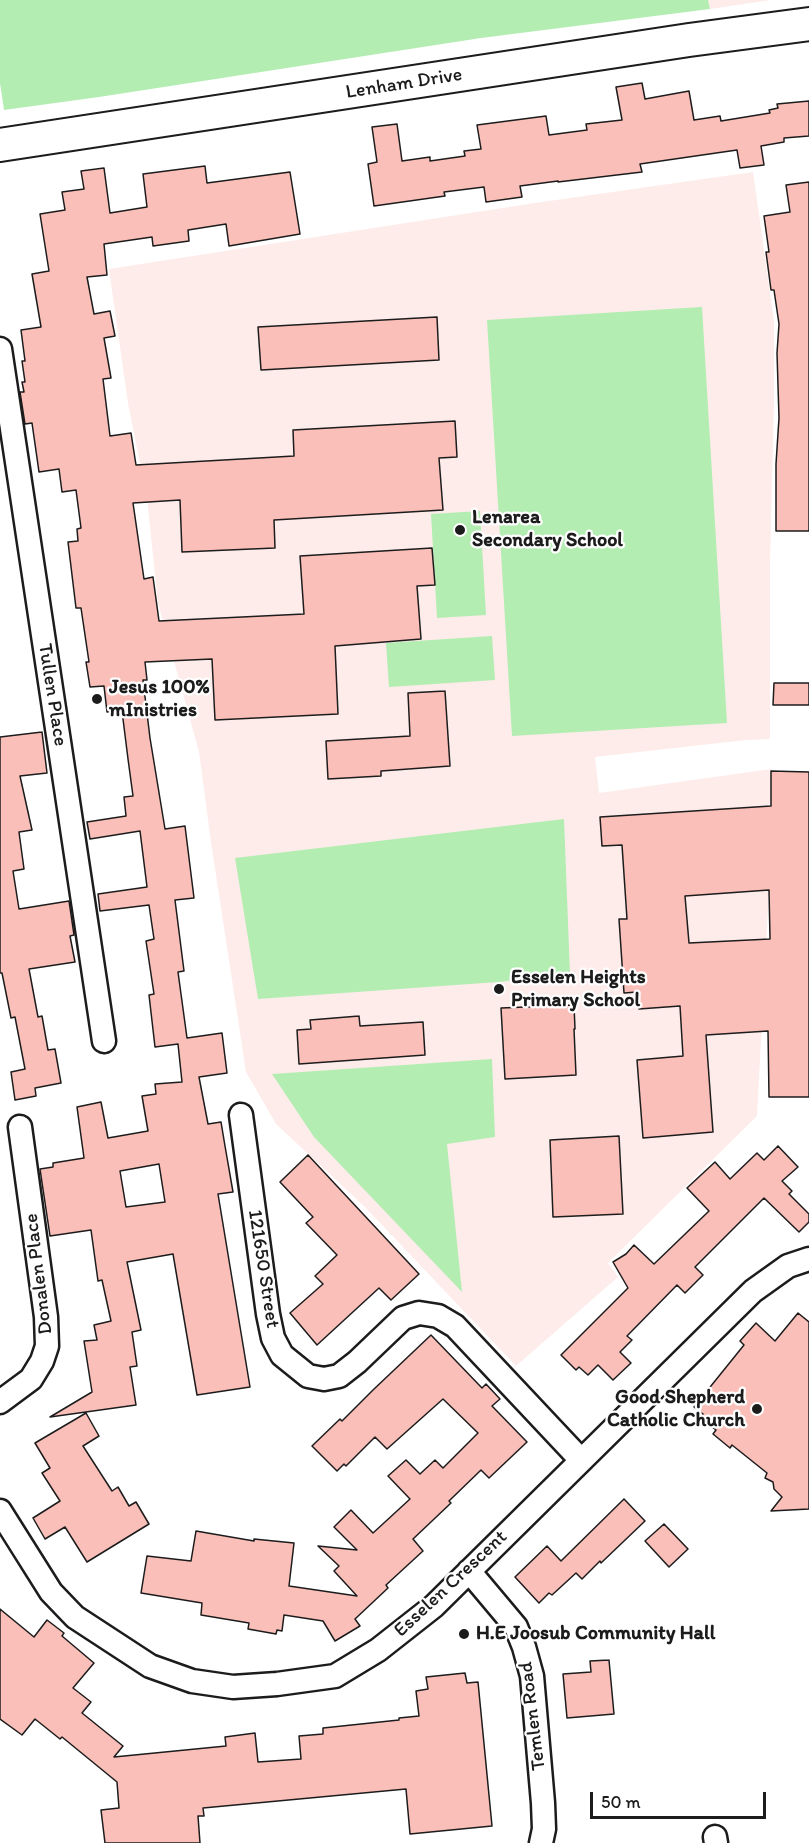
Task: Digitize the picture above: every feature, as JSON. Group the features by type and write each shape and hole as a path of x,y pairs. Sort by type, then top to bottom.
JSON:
{"street":[{"name":"Lenham Drive","path":"0,145 689,40 809,24"},
{"name":"Tullen Place","path":"0,349 104,1041"},
{"name":"121650 Street","path":"241,1115 268,1314 273,1338 282,1355 308,1376 324,1379 339,1376 403,1318 419,1312 438,1316 455,1326 580,1460"},
{"name":"Donalen Place","path":"0,1402 31,1379 42,1361 47,1346 46,1317 20,1127"},
{"name":"Esselen Crescent","path":"0,1511 51,1592 75,1617 150,1666 192,1681 233,1687 335,1676 378,1650 434,1606 753,1291 788,1266 809,1259"},
{"name":"Temlen Road","path":"469,1571 516,1626 532,1676 543,1803 544,1829 541,1843"}],"shaded area":[{"path":"708,0 771,0 710,9"},
{"name":"Lenarea Secondary School","path":"753,172 774,321 770,739 595,757 599,793 772,769 768,907 757,1116 608,1263 618,1277 516,1366 365,1207 276,1124 246,1072 199,752 158,603 147,498 128,403 109,269 535,203"}],"green space":[{"path":"0,0 708,0 710,9 481,38 4,110 0,83"},
{"path":"702,307 727,723 512,736 487,320"},
{"path":"480,511 486,615 437,618 431,514"},
{"path":"492,636 495,680 389,687 386,643"},
{"path":"564,819 570,974 498,982 258,999 235,858"},
{"path":"492,1059 495,1137 447,1144 462,1292 314,1137 272,1074"}],"building":[{"path":"642,83 645,99 689,91 694,120 720,116 721,121 770,113 769,110 778,108 777,104 809,101 809,136 784,138 784,142 761,146 764,165 740,168 737,150 640,164 642,172 520,186 522,197 486,202 484,187 444,192 445,196 374,206 368,164 377,162 372,127 397,124 402,161 430,157 430,161 465,156 464,151 481,149 477,125 546,116 549,135 587,130 586,124 622,120 616,87"},
{"path":"205,166 207,183 290,172 300,234 229,246 226,224 188,230 189,241 153,246 152,237 104,244 107,275 87,277 94,314 110,311 115,336 104,338 111,378 103,379 110,436 131,433 136,465 294,456 293,430 455,421 457,457 439,458 443,510 274,520 275,548 182,552 180,500 133,503 144,579 153,577 159,621 304,614 300,556 432,548 435,585 417,586 421,639 335,646 338,714 215,720 212,659 145,662 147,680 143,680 165,829 185,826 194,898 175,900 184,971 178,972 187,1038 222,1033 227,1073 199,1077 208,1124 221,1122 233,1192 218,1194 250,1387 197,1395 173,1254 127,1262 141,1330 132,1332 137,1366 130,1367 136,1405 50,1417 92,1392 84,1341 97,1340 94,1325 111,1321 102,1280 98,1281 91,1230 50,1236 40,1169 53,1167 53,1163 84,1158 77,1107 101,1102 108,1138 148,1131 142,1096 156,1094 155,1084 182,1082 178,1044 155,1047 149,995 154,994 146,941 154,939 149,905 100,911 98,894 147,887 140,831 90,839 87,822 126,816 124,797 133,796 122,711 107,712 104,686 90,687 86,662 89,662 81,608 76,608 68,542 78,541 77,529 81,528 76,490 62,492 59,469 39,472 32,423 25,424 20,392 24,392 22,382 25,382 21,330 41,327 32,274 49,271 40,214 65,210 62,192 84,189 81,171 104,168 110,213 147,207 143,174","holes":["159,1164 165,1202 126,1207 120,1171"]},
{"path":"809,182 809,531 776,531 779,324 774,290 771,290 764,216 790,212 786,185"},
{"path":"437,317 439,360 261,370 258,327"},
{"path":"774,683 809,683 809,705 773,705"},
{"path":"445,691 450,766 381,771 381,776 328,779 326,741 410,736 408,693"},
{"path":"42,732 47,773 20,776 32,830 19,832 24,869 13,871 19,909 69,901 74,935 70,936 75,962 29,969 38,1017 42,1016 48,1050 55,1049 61,1083 35,1088 36,1096 15,1100 11,1072 25,1069 15,1017 11,1018 2,973 0,973 0,737"},
{"path":"771,771 809,772 809,1097 769,1097 768,1031 706,1035 713,1132 643,1138 637,1060 683,1056 680,1006 639,1009 637,992 624,993 619,919 627,919 622,845 602,846 600,817 771,806","holes":["769,890 770,939 689,943 685,896"]},
{"path":"574,1005 576,1075 505,1079 501,1008"},
{"path":"359,1016 360,1026 423,1022 425,1055 299,1064 297,1030 311,1029 310,1020"},
{"path":"619,1136 623,1214 553,1217 550,1140"},
{"path":"778,1146 798,1167 782,1181 792,1191 789,1194 809,1214 809,1222 799,1232 764,1198 695,1267 703,1275 685,1293 677,1285 627,1336 632,1340 620,1352 631,1363 613,1380 598,1365 588,1375 579,1367 576,1370 561,1355 628,1288 613,1262 626,1254 634,1245 654,1264 709,1211 687,1188 715,1162 730,1179 757,1153 764,1160"},
{"path":"308,1155 419,1274 391,1300 379,1288 317,1345 290,1313 323,1284 315,1276 337,1255 306,1223 313,1217 280,1182"},
{"path":"798,1313 809,1322 809,1509 771,1511 782,1497 774,1489 773,1482 765,1478 767,1473 732,1445 730,1448 713,1434 716,1430 700,1418 703,1414 694,1407 744,1345 740,1341 756,1323 775,1341"},
{"path":"431,1335 482,1388 486,1384 500,1399 492,1406 527,1442 489,1478 481,1470 413,1539 423,1551 386,1585 388,1588 355,1619 360,1626 335,1641 323,1621 284,1615 282,1631 277,1630 276,1634 248,1629 249,1623 201,1615 202,1603 141,1593 147,1556 191,1561 196,1531 254,1541 254,1539 294,1543 289,1586 357,1596 334,1571 339,1566 318,1546 357,1550 334,1527 351,1510 373,1533 410,1499 388,1476 406,1460 420,1474 435,1460 443,1468 478,1433 443,1399 387,1449 375,1437 346,1466 344,1464 337,1471 312,1446 340,1419 342,1421"},
{"path":"86,1413 99,1436 83,1446 112,1491 118,1487 129,1506 136,1502 149,1524 87,1562 65,1527 45,1539 33,1518 60,1501 42,1473 50,1468 35,1443"},
{"path":"624,1499 645,1521 582,1579 576,1573 552,1595 549,1593 539,1603 515,1577 547,1546 561,1561"},
{"path":"664,1524 688,1549 669,1567 645,1541"},
{"path":"0,1609 34,1637 47,1620 64,1633 62,1636 94,1663 73,1688 91,1702 82,1713 123,1746 114,1757 226,1746 225,1737 255,1733 258,1762 301,1759 299,1736 323,1734 323,1728 419,1716 416,1691 428,1689 426,1677 465,1673 467,1683 478,1682 492,1826 410,1834 406,1789 203,1808 204,1816 198,1816 200,1843 105,1843 101,1810 119,1808 117,1782 62,1737 60,1739 35,1719 22,1735 0,1719"},
{"path":"609,1660 614,1714 567,1718 563,1674 591,1672 590,1661"}],"place":[{"name":"Lenarea Secondary School","path":"460,530"},
{"name":"Jesus 100% mInistries","path":"97,699"},
{"name":"Esselen Heights Primary School","path":"499,989"},
{"name":"Good Shepherd Catholic Church","path":"757,1409"},
{"name":"H.E Joosub Community Hall","path":"464,1634"}]}
